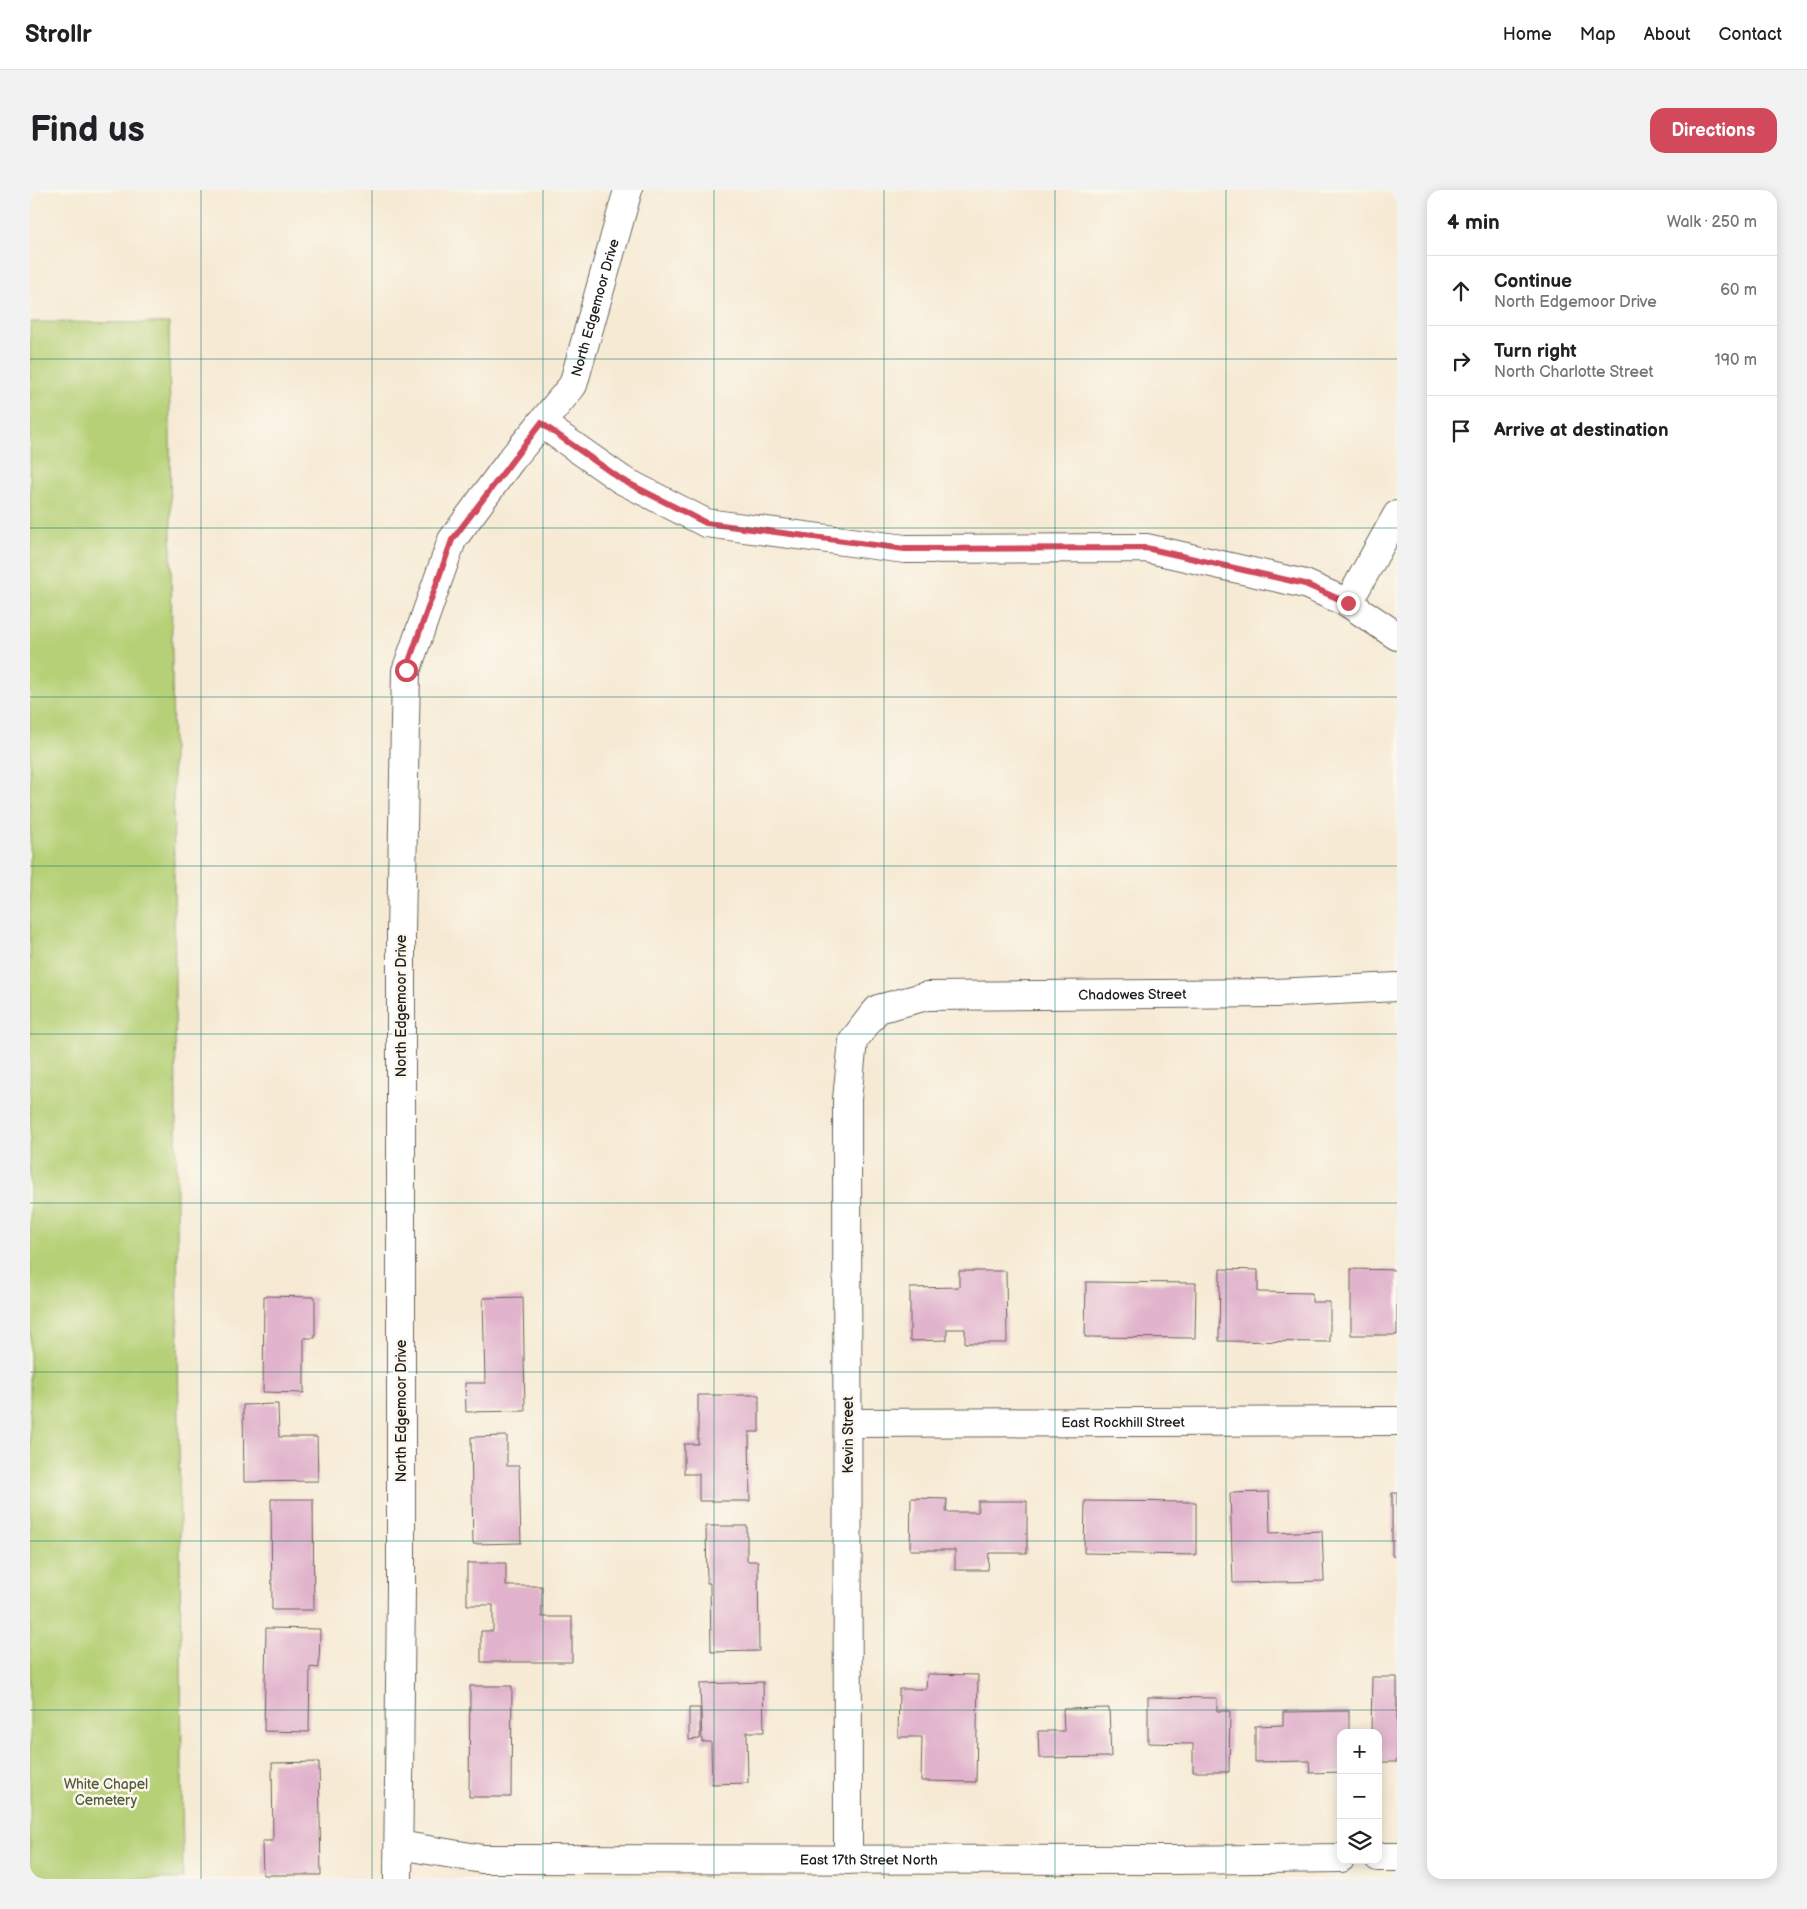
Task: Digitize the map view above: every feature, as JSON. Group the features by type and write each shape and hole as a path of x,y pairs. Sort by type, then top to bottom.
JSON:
{"street":[{"name":"North Edgemoor Drive","path":"398,1879 400,933 406,670 452,540 541,423 573,385 628,190"},
{"path":"541,423 622,480 706,523 905,549 1146,548 1305,584 1348,603 1397,636"},
{"path":"1348,603 1397,515"},
{"name":"Chadowes Street","path":"872,1016 878,1009 927,996 1276,993 1397,987"},
{"name":"Kevin Street","path":"848,1860 847,1099 853,1041 872,1016"},
{"name":"East Rockhill Street","path":"848,1423 1397,1421"},
{"name":"East 17th Street North","path":"399,1845 482,1859 1337,1858"},
{"path":"1382,1857 1397,1857"}],"green space":[{"name":"White Chapel Cemetery","path":"30,322 169,323 183,1879 30,1879"}],"building":[{"path":"1220,1269 1258,1270 1258,1292 1312,1293 1312,1302 1330,1302 1330,1342 1219,1341"},
{"path":"1351,1269 1397,1270 1397,1335 1351,1335"},
{"path":"959,1271 1006,1271 1007,1343 965,1343 965,1329 947,1329 947,1340 910,1341 910,1288 959,1287"},
{"path":"1086,1282 1196,1283 1195,1338 1085,1337"},
{"path":"264,1296 315,1297 315,1338 304,1338 304,1393 263,1392"},
{"path":"523,1297 525,1411 466,1412 465,1383 485,1383 483,1298"},
{"path":"698,1395 759,1395 759,1432 749,1432 750,1501 699,1501 699,1474 684,1474 684,1444 698,1444"},
{"path":"278,1404 279,1437 317,1437 318,1481 244,1482 243,1405"},
{"path":"507,1436 507,1466 519,1466 521,1543 473,1544 471,1437"},
{"path":"1269,1492 1270,1533 1322,1531 1324,1581 1233,1583 1230,1493"},
{"path":"1392,1493 1397,1493 1397,1557 1392,1556"},
{"path":"911,1498 947,1499 946,1512 978,1512 978,1501 1027,1501 1027,1553 989,1553 988,1570 955,1570 955,1550 910,1550"},
{"path":"271,1499 313,1499 314,1610 272,1610"},
{"path":"1085,1501 1196,1502 1196,1555 1084,1553"},
{"path":"706,1526 747,1526 747,1561 758,1561 759,1651 711,1652 710,1583 707,1583"},
{"path":"467,1563 506,1563 506,1586 542,1586 542,1617 572,1617 572,1662 481,1662 481,1631 493,1631 493,1605 467,1605"},
{"path":"266,1628 320,1629 319,1668 310,1667 309,1732 264,1731"},
{"path":"927,1674 978,1675 976,1782 921,1781 922,1737 898,1737 899,1689 926,1689"},
{"path":"1372,1677 1397,1677 1397,1762 1382,1762 1382,1729 1371,1729"},
{"path":"763,1682 764,1732 747,1732 748,1783 712,1784 711,1742 702,1742 700,1684"},
{"path":"470,1686 512,1686 511,1797 469,1797"},
{"path":"1148,1697 1217,1698 1217,1711 1230,1711 1229,1772 1193,1772 1193,1744 1148,1743"},
{"path":"689,1708 700,1708 700,1739 689,1740"},
{"path":"1109,1708 1111,1757 1039,1758 1038,1731 1064,1731 1063,1709"},
{"path":"1349,1711 1349,1729 1337,1729 1337,1772 1310,1773 1309,1761 1255,1762 1255,1726 1283,1725 1283,1712"},
{"path":"319,1762 321,1875 263,1875 262,1841 273,1841 272,1763"}],"route":[{"path":"406,670 452,540 541,423 622,480 706,523 905,549 1146,548 1305,584 1348,603"}]}
